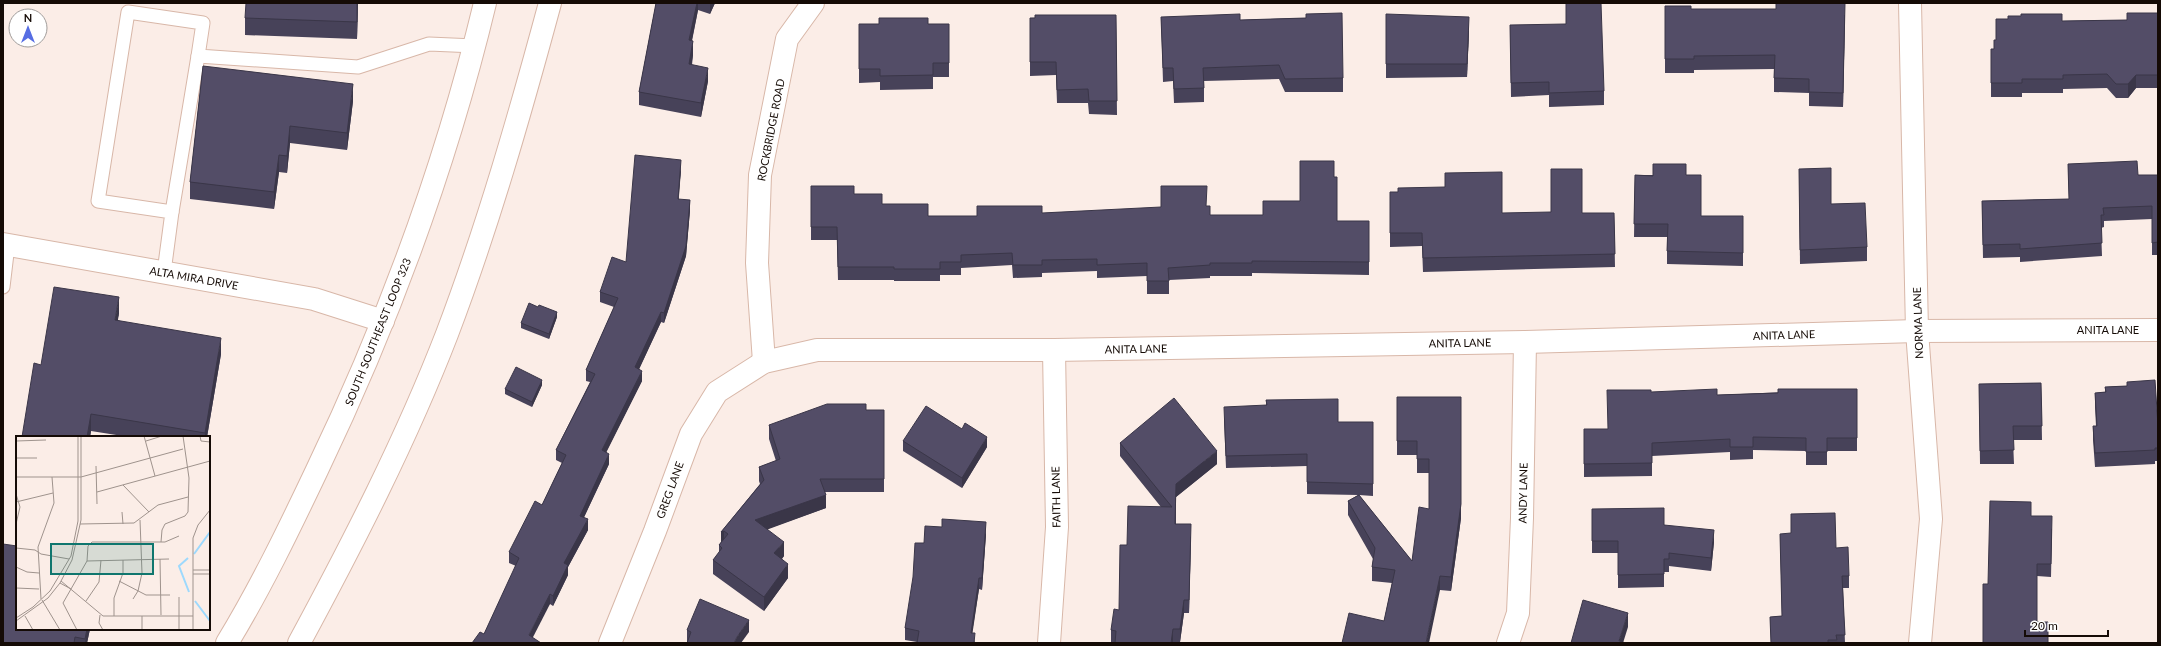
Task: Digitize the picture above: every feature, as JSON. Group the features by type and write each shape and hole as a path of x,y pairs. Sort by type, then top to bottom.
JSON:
{"main road":[{"name":"SOUTH SOUTHEAST LOOP 323","path":"227,643 284,540 349,404 383,321 410,254 441,162 485,3"},
{"path":"299,643 379,487 447,334 505,163 550,3"},
{"name":"ROCKBRIDGE ROAD","path":"764,362 757,263 760,175 787,39 813,3"},
{"name":"NORMA LANE","path":"1910,3 1917,331 1931,519 1920,643"},
{"name":"ALTA MIRA DRIVE","path":"5,245 314,299 383,321"},
{"name":"ANITA LANE","path":"764,362 817,350 1054,350 1526,342 1917,331 2158,330"},
{"name":"ANDY LANE","path":"1508,643 1518,613 1526,342"},
{"name":"FAITH LANE","path":"1049,643 1057,527 1054,350"},
{"name":"GREG LANE","path":"610,643 655,531 691,434 717,392 764,362"}],"lane":[{"path":"164,272 172,212 203,23 128,12 98,201 172,212"},
{"path":"198,56 358,67 429,44 474,46"},
{"path":"3,287 5,245"}],"building":[{"path":"246,3 357,3 357,22 245,18"},
{"path":"656,3 697,3 689,40 693,41 689,64 708,68 701,103 639,92"},
{"path":"1566,3 1601,3 1604,91 1549,93 1549,82 1511,83 1510,25 1566,24"},
{"path":"1776,3 1845,3 1843,93 1809,92 1809,79 1774,78 1775,55 1694,56 1694,59 1665,59 1665,6 1691,6 1691,9 1776,9"},
{"path":"1342,13 1343,78 1285,79 1279,65 1203,68 1204,88 1174,89 1173,68 1163,68 1161,17 1240,14 1240,20 1306,18 1306,14"},
{"path":"2127,13 2158,13 2158,75 2136,75 2128,84 2116,84 2107,74 2063,75 2063,79 2022,79 2022,83 1991,83 1991,49 1994,49 1994,40 1996,40 1996,19 2008,19 2008,16 2021,16 2021,14 2062,14 2062,21 2127,20"},
{"path":"1386,14 1469,17 1467,64 1386,64"},
{"path":"1035,15 1116,15 1117,101 1089,101 1088,89 1057,90 1056,62 1030,62 1030,18 1035,18"},
{"path":"879,18 928,18 928,24 949,24 949,63 933,63 933,75 880,76 880,69 859,69 859,24 879,24"},
{"path":"203,66 353,84 347,133 290,126 287,156 279,155 274,192 190,182"},
{"path":"635,155 681,160 678,199 690,200 686,246 664,313 661,312 635,367 642,371 602,450 609,454 580,516 588,519 564,563 568,565 553,596 550,594 529,635 541,643 472,643 480,632 484,634 519,558 509,552 535,501 542,505 566,455 556,450 595,374 586,370 618,298 600,292 612,257 626,262"},
{"path":"1300,161 1334,161 1334,177 1337,177 1337,221 1369,221 1369,262 1252,261 1252,263 1210,263 1210,265 1168,268 1169,281 1147,281 1147,263 1097,265 1097,259 1042,260 1042,265 1013,265 1012,253 961,255 961,262 940,262 940,269 838,267 837,227 811,227 811,186 854,186 854,194 882,194 882,204 928,204 928,216 977,216 977,206 1042,206 1042,213 1161,207 1161,186 1207,186 1206,206 1210,206 1210,215 1263,215 1263,201 1300,201"},
{"path":"2137,161 2138,175 2158,175 2158,242 2152,243 2152,206 2103,208 2104,215 2101,215 2102,243 2020,249 2020,244 1983,245 1982,201 2069,199 2068,164"},
{"path":"1653,164 1686,164 1686,175 1701,175 1701,216 1743,216 1743,253 1667,251 1668,224 1634,224 1635,175 1653,176"},
{"path":"1831,168 1831,204 1865,203 1867,247 1800,250 1799,169"},
{"path":"1551,169 1582,169 1582,213 1614,213 1615,254 1423,258 1422,233 1390,233 1390,192 1398,192 1398,188 1445,187 1445,173 1502,172 1502,213 1551,212"},
{"path":"54,287 119,297 115,320 221,338 205,433 91,414 87,436 22,436 34,363 41,365"},
{"path":"529,303 557,312 549,334 521,323"},
{"path":"516,367 542,380 532,402 505,389"},
{"path":"2155,380 2158,448 2155,448 2155,450 2095,453 2093,426 2097,426 2095,393 2106,392 2105,387 2127,386 2127,382"},
{"path":"2041,383 2042,426 2013,426 2014,450 1980,451 1979,384"},
{"path":"1717,389 1717,395 1778,393 1778,389 1857,389 1857,438 1827,438 1827,452 1806,452 1806,438 1753,437 1753,447 1730,447 1730,439 1652,443 1652,463 1584,464 1584,429 1608,429 1607,390 1651,390 1651,392"},
{"path":"1397,397 1461,397 1461,504 1451,577 1440,576 1426,643 1342,643 1349,613 1384,621 1395,570 1372,567 1375,548 1348,501 1359,495 1412,561 1419,507 1429,509 1429,459 1417,459 1417,441 1397,441"},
{"path":"1174,398 1217,451 1176,484 1175,524 1191,524 1189,600 1184,600 1180,629 1173,629 1171,643 1115,643 1116,631 1111,630 1114,609 1119,610 1120,545 1127,545 1128,506 1172,507 1120,443"},
{"path":"1338,399 1338,422 1373,422 1373,484 1307,482 1307,454 1226,456 1224,407 1267,405 1266,400"},
{"path":"827,404 866,404 866,410 884,410 884,479 820,479 826,495 755,520 784,542 774,553 788,564 764,597 713,560 722,548 719,545 728,534 724,531 721,532 764,480 759,467 780,459 769,425"},
{"path":"926,406 962,429 965,423 987,437 962,478 903,441"},
{"path":"1990,501 2031,502 2031,516 2052,516 2051,564 2037,564 2037,622 2048,622 2048,643 1983,643 1983,584 1988,584"},
{"path":"1664,508 1664,525 1714,530 1711,558 1669,553 1669,559 1664,559 1664,574 1618,575 1618,541 1592,541 1592,509"},
{"path":"1835,513 1836,548 1848,547 1849,576 1842,576 1845,635 1836,635 1837,640 1828,640 1828,643 1771,643 1770,617 1782,616 1780,534 1791,533 1791,514"},
{"path":"942,519 986,522 982,578 979,578 971,633 975,633 974,643 917,643 919,631 905,628 913,577 915,543 924,543 925,526 942,527"},
{"path":"3,544 16,546 16,630 87,630 85,639 75,637 74,643 3,643"},
{"path":"700,599 749,620 734,643 687,643 691,632 687,630"},
{"path":"1583,600 1628,613 1619,641 1626,643 1571,643"}]}
